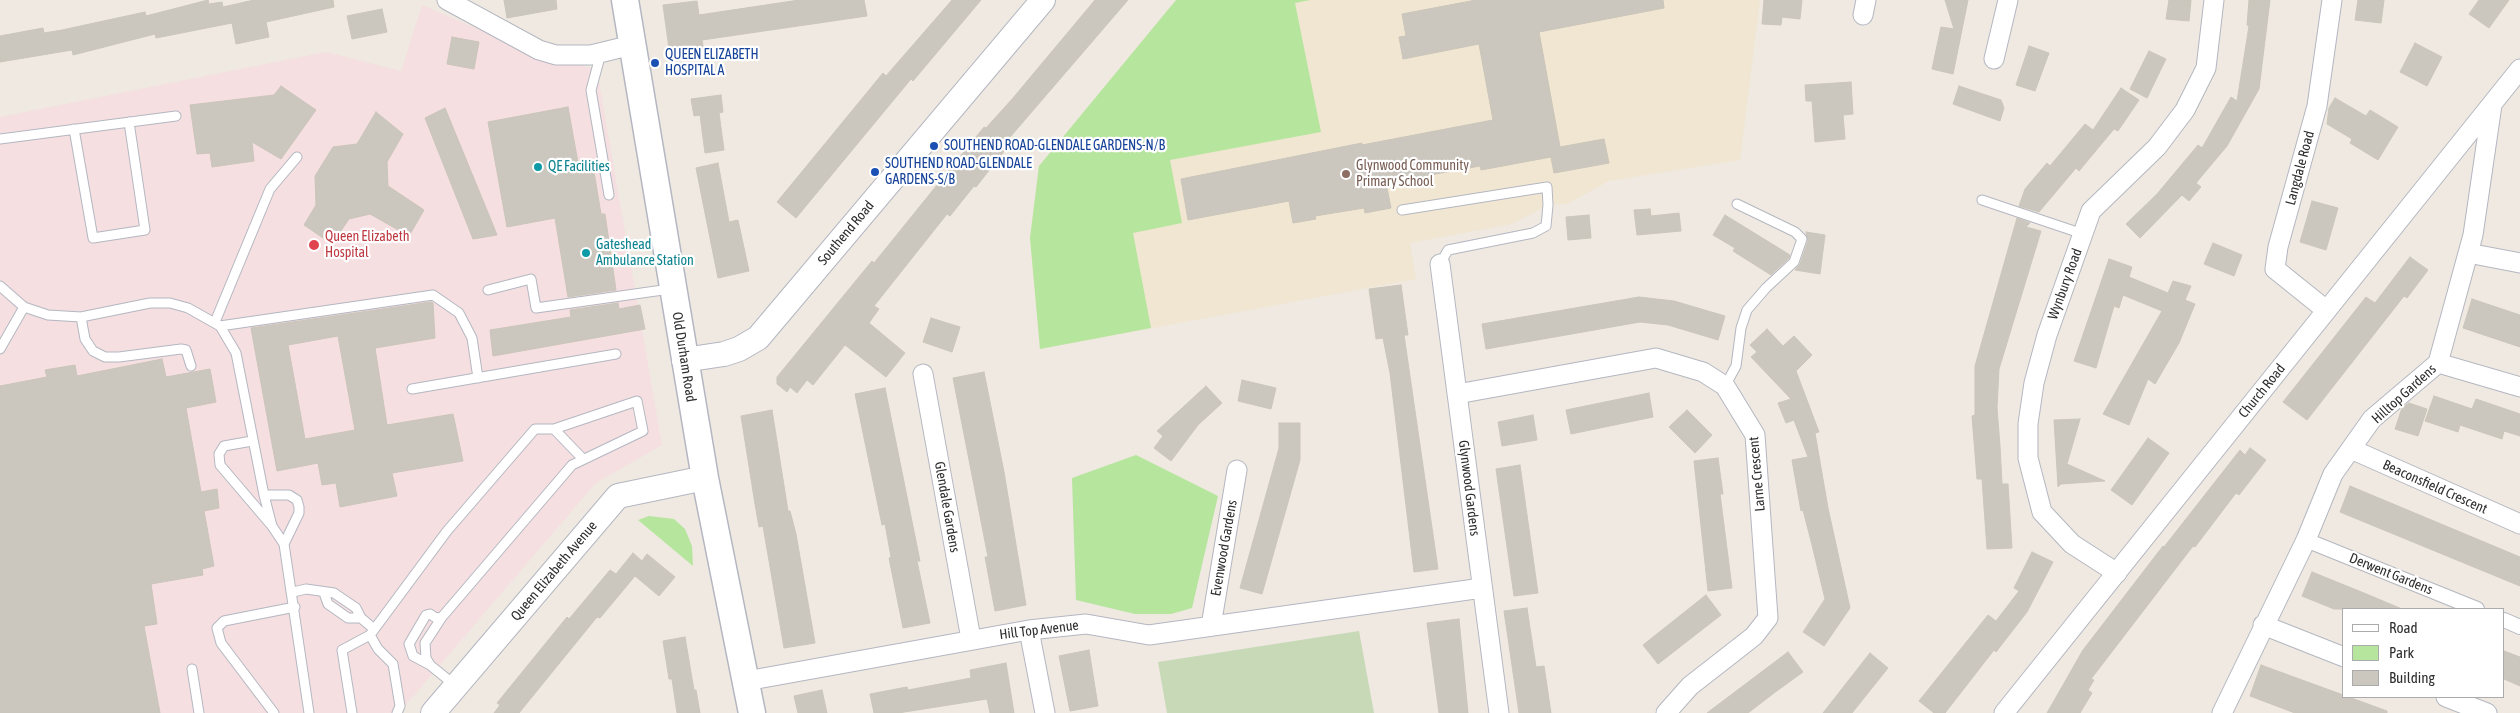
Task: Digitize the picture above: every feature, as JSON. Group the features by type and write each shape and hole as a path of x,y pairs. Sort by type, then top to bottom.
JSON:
{"main road":[{"name":"Old Durham Road","path":"625,0 705,478 752,713"}],"street":[{"path":"447,0 539,50 556,55 591,55 632,45"},
{"name":"Southend Road","path":"684,360 724,354 739,349 758,338 1043,0"},
{"path":"1994,59 2008,0"},
{"name":"Wynbury Road","path":"2117,573 2072,544 2042,512 2028,458 2028,424 2034,384 2047,335 2092,211 2158,147 2185,110 2206,68 2214,0"},
{"name":"Langdale Road","path":"2326,310 2274,269 2278,247 2317,106 2332,0"},
{"name":"Church Road","path":"2004,713 2520,69"},
{"name":"Hilltop Gardens","path":"2222,713 2263,625 2306,540 2333,474 2372,420 2438,363 2473,235 2493,104"},
{"path":"2468,253 2520,263"},
{"name":"Glynwood Gardens","path":"1440,264 1499,713"},
{"name":"Larne Crescent","path":"1457,394 1656,358 1703,372 1725,386 1755,435 1768,618 1754,636 1690,686 1666,713"},
{"path":"2438,363 2520,387"},
{"name":"Glendale Gardens","path":"923,374 971,639"},
{"name":"Beaconsfield Crescent","path":"2351,449 2520,524"},
{"name":"Evenwood Gardens","path":"1211,626 1237,470"},
{"name":"Queen Elizabeth Avenue","path":"433,713 618,496 705,478"},
{"name":"Derwent Gardens","path":"2306,540 2475,608"},
{"name":"Hill Top Avenue","path":"746,681 1029,630 1086,624 1149,635 1482,588"},
{"path":"2505,620 2520,627"},
{"path":"2263,625 2342,656"},
{"path":"1029,630 1045,713"},
{"path":"2449,698 2488,713"}],"lane":[{"path":"601,52 591,90 610,195"},
{"path":"0,139 176,116"},
{"path":"74,129 93,238 144,230 129,122"},
{"path":"217,324 270,188 297,157"},
{"path":"1402,210 1547,187 1546,226 1532,234 1448,250 1440,264"},
{"path":"1982,200 2083,234"},
{"path":"1725,386 1736,366 1741,328 1747,310 1766,288 1794,262 1802,239 1795,232 1737,204"},
{"path":"488,290 531,279 536,308 673,289"},
{"path":"0,286 24,307 48,315 81,317 150,303 170,303 188,308 217,324 236,353 252,441 272,526"},
{"path":"217,324 433,295 458,313 463,321 472,338 478,378"},
{"path":"0,349 24,307"},
{"path":"81,317 85,339 93,351 99,354 106,357 119,357 181,349 186,350 191,366"},
{"path":"412,389 616,354"},
{"path":"352,713 342,650 372,632 447,531 535,429 554,429 637,400 643,432 572,465 442,617 425,643 426,658 430,665"},
{"path":"554,429 583,459"},
{"path":"252,441 224,446 219,454 220,465 272,526 284,544 293,592 309,713"},
{"path":"264,495 289,494 297,500 299,513 284,544"},
{"path":"293,592 306,589 334,593 356,608 372,632 378,649 392,664 400,706 397,713"},
{"path":"324,593 328,604 348,618 361,618"},
{"path":"274,713 221,643 217,628 224,621 295,607"},
{"path":"442,617 436,618 430,614 426,615 409,644 413,656 430,665 456,686"},
{"path":"192,669 199,713"}],"shaded area":[{"name":"Glynwood Community Primary School","path":"1176,0 1760,0 1740,160 1609,181 1567,204 1548,205 1512,224 1410,243 1416,279 1040,349 1030,238 1039,166"},
{"name":"Queen Elizabeth Hospital","path":"422,5 524,49 597,70 662,445 596,483 399,713 0,713 0,117 326,52 401,71"}],"green space":[{"path":"1176,0 1310,0 1295,3 1321,132 1170,160 1182,223 1133,233 1151,328 1040,349 1030,238 1039,166"},
{"path":"1136,455 1218,496 1192,608 1171,614 1135,614 1076,600 1072,478"},
{"path":"649,516 674,519 685,529 692,546 693,566 638,520"},
{"path":"1359,631 1374,713 1167,713 1158,662"}],"building":[{"path":"208,0 209,4 222,2 223,7 254,0 333,0 334,7 266,22 269,37 236,44 232,23 156,38 155,34 73,55 72,50 0,62 0,36 43,28 44,33 145,12 146,16"},
{"path":"504,0 556,0 557,9 507,18"},
{"path":"799,0 864,0 867,16 702,40 704,51 670,56 663,5 697,1 699,15"},
{"path":"952,0 981,0 913,81 911,79 796,218 777,202 883,73 886,76"},
{"path":"1095,0 1128,0 1005,143 1009,145 976,187 974,186 950,216 947,214 874,306 879,309 869,323 905,353 886,377 845,345 813,385 807,380 797,393 790,387 787,392 777,384 777,377 872,261 874,263 984,127 986,128 1013,98"},
{"path":"1476,0 1663,0 1664,8 1539,32 1560,147 1604,139 1609,163 1554,173 1551,157 1481,170 1480,166 1386,183 1391,208 1365,213 1364,208 1315,216 1316,219 1293,223 1289,201 1188,220 1181,179 1362,143 1362,145 1493,120 1479,44 1403,59 1399,37 1406,36 1402,14"},
{"path":"1764,0 1802,0 1800,19 1782,17 1781,25 1762,24"},
{"path":"1945,0 1968,0 1953,74 1932,69 1941,27 1954,29"},
{"path":"2169,0 2191,0 2189,21 2166,19"},
{"path":"2249,0 2270,0 2259,89 2227,146 2196,183 2201,187 2189,201 2182,195 2140,238 2126,224 2157,194 2198,145 2202,148 2231,97 2237,101 2249,26 2247,25"},
{"path":"2358,0 2384,0 2381,23 2355,20"},
{"path":"2479,0 2509,0 2489,28 2469,14"},
{"path":"382,9 387,32 352,39 347,16"},
{"path":"452,37 479,42 474,69 447,64"},
{"path":"2415,43 2442,57 2427,86 2400,72"},
{"path":"2029,46 2049,53 2035,91 2016,85"},
{"path":"2149,51 2166,59 2147,98 2130,89"},
{"path":"1851,82 1853,114 1843,115 1845,139 1815,142 1812,101 1806,101 1805,85"},
{"path":"281,86 316,110 281,159 252,142 254,161 212,167 210,153 197,154 190,105 274,95"},
{"path":"1959,86 2001,100 2004,108 2000,121 1953,104"},
{"path":"2121,88 2139,100 2118,131 2114,129 2079,171 2076,168 2039,212 2019,206 2025,189 2047,163 2050,166 2085,124 2093,130"},
{"path":"721,95 723,112 719,113 724,150 705,153 700,115 694,116 691,99"},
{"path":"2335,98 2366,116 2370,110 2398,127 2378,160 2350,143 2352,139 2327,124 2329,108"},
{"name":"QE Facilities","path":"568,107 579,168 593,166 601,214 605,214 616,290 568,297 555,218 507,227 488,122"},
{"path":"445,108 497,235 473,239 425,118"},
{"path":"376,112 403,134 387,162 388,186 424,210 409,236 370,214 349,219 332,244 304,225 316,205 315,176 333,147 357,144"},
{"path":"718,163 729,222 738,220 749,271 718,278 696,168"},
{"path":"2312,201 2338,208 2326,250 2300,242"},
{"path":"1650,209 1651,216 1679,213 1681,231 1637,235 1634,210"},
{"path":"1589,215 1591,238 1568,240 1566,217"},
{"path":"1725,215 1790,255 1789,258 1771,275 1733,251 1735,248 1713,235"},
{"path":"2017,218 2030,223 2026,227 2041,231 1999,369 1997,408 2002,484 2008,484 2012,548 1987,549 1982,479 1977,479 1972,416 1975,415 1975,366"},
{"path":"1806,232 1825,235 1820,274 1795,270 1800,264 1808,241"},
{"path":"2213,243 2242,255 2234,276 2204,264"},
{"path":"2410,257 2428,270 2407,298 2404,296 2307,420 2283,402 2366,297 2375,303"},
{"path":"2109,259 2132,267 2129,277 2168,293 2173,281 2191,286 2185,300 2195,304 2179,343 2155,384 2148,379 2129,425 2103,414 2162,311 2123,295 2119,308 2114,306 2096,368 2074,361"},
{"path":"1401,285 1408,335 1404,335 1438,569 1414,572 1390,373 1383,338 1376,339 1369,289"},
{"path":"1639,297 1674,301 1725,316 1718,340 1668,325 1640,322 1486,349 1482,324"},
{"path":"2472,299 2520,315 2520,347 2463,328"},
{"path":"433,303 435,338 375,348 387,425 453,414 463,461 392,473 397,496 340,507 336,483 322,485 318,463 277,471 251,328","holes":["338,336 355,430 305,439 288,345"]},
{"path":"618,303 619,309 640,305 645,329 493,356 490,330 571,317 570,310"},
{"path":"931,318 960,327 952,352 923,342"},
{"path":"1767,329 1783,346 1794,336 1812,355 1796,371 1819,432 1815,433 1828,508 1850,608 1824,646 1803,632 1825,599 1803,510 1801,511 1792,460 1808,457 1794,420 1786,423 1778,403 1791,399 1751,357 1757,352 1750,345"},
{"path":"162,359 166,377 210,369 216,402 186,408 201,492 217,489 219,508 204,511 214,566 202,569 203,575 151,584 157,624 144,626 160,713 0,713 0,386 47,377 45,370 75,365 77,376"},
{"path":"984,372 1004,472 1026,605 995,611 985,557 988,557 953,378"},
{"path":"1242,380 1276,388 1271,409 1238,401"},
{"path":"1206,386 1222,403 1198,425 1171,461 1154,448 1163,436 1157,431"},
{"path":"885,388 920,561 917,561 930,623 903,628 889,558 891,557 885,524 882,525 855,394"},
{"path":"1649,393 1653,417 1571,434 1566,410"},
{"path":"2434,396 2472,409 2476,399 2520,414 2520,436 2504,431 2502,439 2460,425 2458,432 2425,421"},
{"path":"2409,403 2427,409 2418,436 2395,429 2402,408"},
{"path":"772,410 788,511 790,511 796,534 815,643 784,648 763,526 759,527 741,416"},
{"path":"1687,410 1712,435 1695,453 1669,427"},
{"path":"1533,415 1537,440 1502,446 1498,422"},
{"path":"2080,419 2067,464 2105,481 2061,484 2058,487 2054,420"},
{"path":"1279,423 1300,423 1300,460 1262,594 1240,588 1279,448"},
{"path":"2148,438 2169,453 2132,505 2111,490"},
{"path":"2250,448 2266,460 2239,495 2236,493 2195,547 2193,546 2091,679 2094,680 2088,690 2092,693 2080,713 2047,713 2083,650 2240,450 2245,455"},
{"path":"1718,458 1723,494 1720,494 1732,588 1708,591 1694,461"},
{"path":"1520,465 1538,593 1514,596 1496,469"},
{"path":"2350,486 2520,557 2520,586 2340,512"},
{"path":"2032,552 2053,562 2027,612 1996,652 1994,650 1945,713 1934,713 1919,701 1988,615 1996,621 2019,591 2014,588"},
{"path":"633,553 642,561 647,554 675,577 659,596 635,576 600,618 597,617 519,713 494,713 500,705 497,703 567,617 569,619 610,570 616,574"},
{"path":"2312,572 2400,608 2334,609 2302,596"},
{"path":"1706,595 1721,615 1658,664 1643,645"},
{"path":"1527,608 1536,667 1544,666 1551,713 1519,713 1504,611"},
{"path":"1459,619 1468,713 1439,713 1427,623"},
{"path":"685,637 700,713 677,713 672,679 669,679 663,641"},
{"path":"1089,650 1098,706 1070,711 1059,656"},
{"path":"2505,651 2520,657 2520,686 2505,679"},
{"path":"1788,652 1803,672 1748,713 1707,713"},
{"path":"1870,653 1888,668 1852,713 1823,713"},
{"path":"1006,663 1014,713 990,713 987,699 898,713 874,713 870,694 907,687 908,690 971,678 970,670"},
{"path":"2261,665 2342,695 2342,698 2351,698 2387,711 2387,713 2295,713 2250,696"},
{"path":"822,690 827,713 798,713 794,696"}],"place":[{"name":"QUEEN ELIZABETH HOSPITAL A","path":"655,63"},
{"name":"SOUTHEND ROAD-GLENDALE GARDENS-N/B","path":"934,146"},
{"name":"QE Facilities","path":"538,167"},
{"name":"SOUTHEND ROAD-GLENDALE GARDENS-S/B","path":"875,172"},
{"name":"Glynwood Community Primary School","path":"1346,174"},
{"name":"Queen Elizabeth Hospital","path":"314,245"},
{"name":"Gateshead Ambulance Station","path":"586,253"}]}
